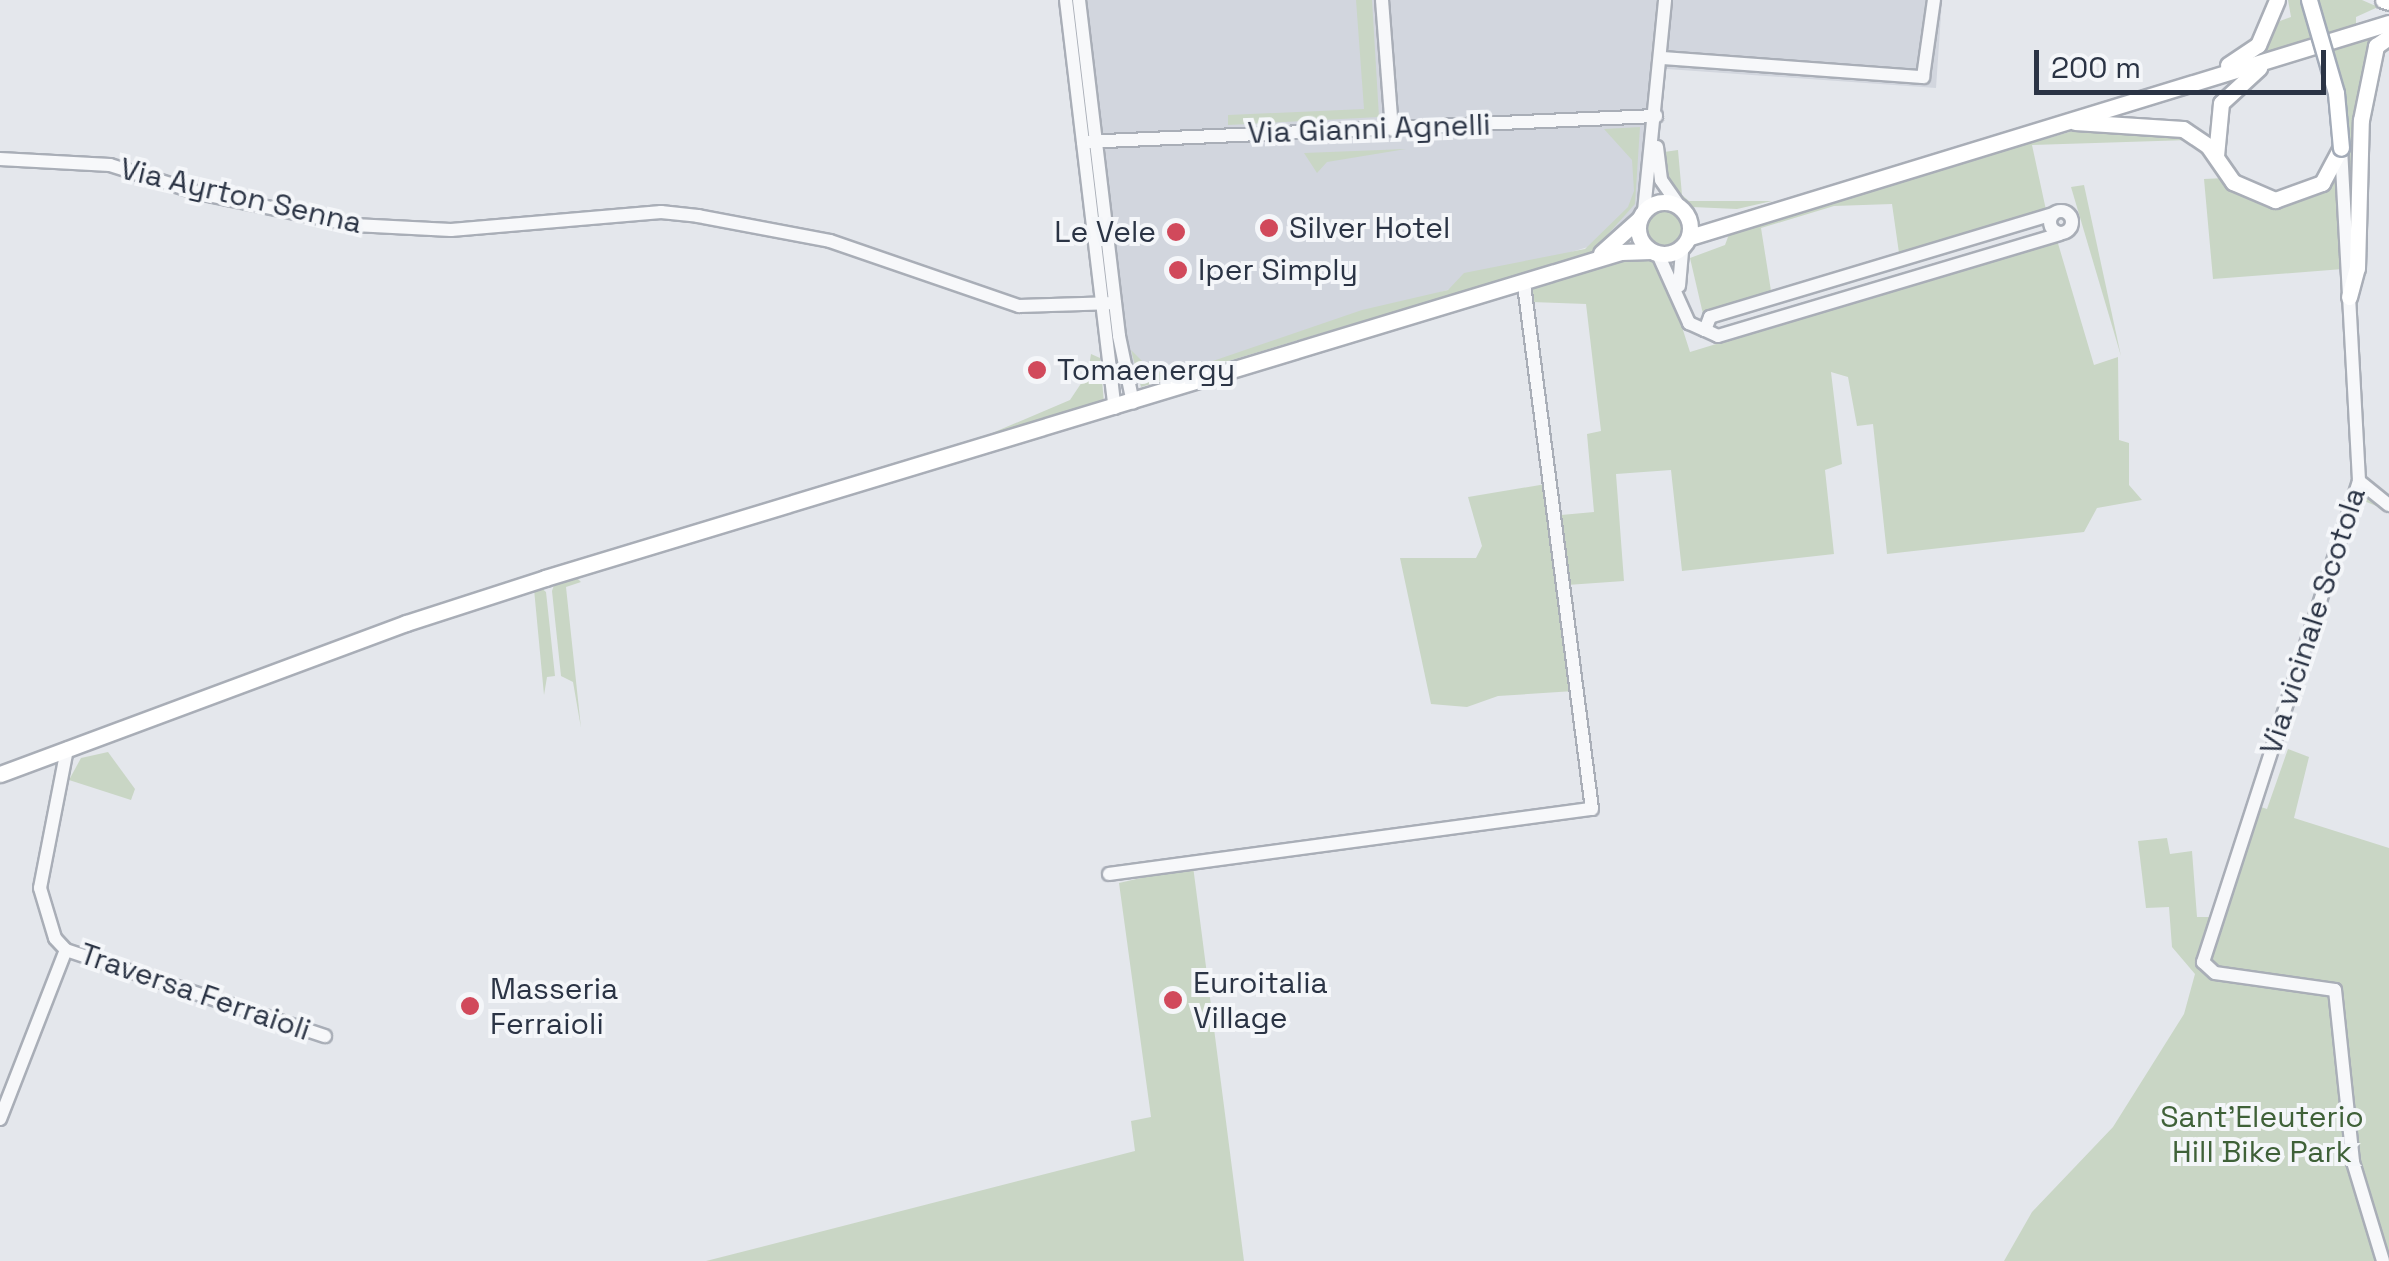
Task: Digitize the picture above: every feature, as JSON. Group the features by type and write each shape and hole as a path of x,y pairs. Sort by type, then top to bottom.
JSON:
{"main road":[{"path":"2198,80 2258,45 2276,0"},
{"path":"2070,121 2183,129 2216,156 2248,193 2288,200 2322,183 2341,148 2336,93 2309,0"},
{"path":"0,774 424,617 1636,249 1654,252 1752,214 2389,23"},
{"path":"2349,296 2357,268 2361,120 2376,46 2389,36"},
{"path":"2216,156 2221,103 2269,61"},
{"path":"1580,266 1623,239 1643,213 1659,202 1681,208 1752,214"},
{"path":"1681,208 1686,242"},
{"path":"1643,213 1638,234 1654,252"}],"street":[{"path":"1066,0 1102,245 1116,408"},
{"path":"1079,0 1089,141"},
{"path":"1382,0 1392,130"},
{"path":"1643,213 1666,0"},
{"path":"1662,58 1924,77 1934,0"},
{"path":"1656,118 1660,176 1681,208"},
{"name":"Via Gianni Agnelli","path":"1089,141 1656,118"},
{"name":"Via vicinale Scotola","path":"2341,148 2359,481 2205,966 2221,974 2326,985 2336,992 2352,1162 2383,1261"},
{"name":"Via Ayrton Senna","path":"0,159 110,165 199,193 354,225 451,230 661,212 830,241 1019,306 1108,304"},
{"path":"1654,252 1679,294 1689,324 1714,337 2060,234 2070,229 2072,218 2064,211 1803,288 1710,317 1704,330"},
{"path":"1679,294 1686,242"},
{"path":"1952,244 1958,264"},
{"path":"1109,874 1592,809 1524,285"},
{"path":"1803,288 1809,309"},
{"path":"1108,304 1133,402"},
{"path":"2359,481 2389,505"},
{"path":"0,1119 66,950 55,938 40,888 67,749"},
{"name":"Traversa Ferraioli","path":"66,950 325,1036"}],"shaded area":[{"path":"1060,0 1942,0 1936,88 1653,68 1642,194 1632,218 1601,243 1106,394"}],"green space":[{"path":"1356,0 1372,0 1379,117 1228,125 1228,115 1364,109"},
{"path":"2288,0 2304,0 2316,38 2248,60 2280,21 2291,17"},
{"path":"2314,0 2362,0 2378,7 2356,17 2356,26 2326,36"},
{"path":"2375,35 2363,88 2354,274 2330,49"},
{"path":"1640,127 1635,204 1591,253 1141,387 1131,350 1150,369 1172,375 1362,310 1448,290 1464,273 1585,249 1628,207 1634,191 1632,160 1604,129"},
{"path":"2087,127 2176,131 2189,140 2032,145 2046,210 1899,253 1892,204 1834,206 1761,228 1771,291 1703,314 1690,258 1725,245 1731,229"},
{"path":"1406,149 1327,162 1317,173 1304,153"},
{"path":"1678,150 1682,195 1689,201 1772,201 1737,209 1692,207 1669,190 1664,152"},
{"path":"2338,170 2343,269 2213,279 2204,179 2225,178 2251,199 2288,205 2321,192"},
{"path":"2084,185 2121,356 2071,187"},
{"path":"1665,210 1677,216 1683,228 1677,240 1665,246 1653,240 1647,228 1653,216"},
{"path":"2057,240 2094,365 2118,357 2119,440 2129,443 2129,485 2142,500 2097,508 2084,532 1887,554 1873,424 1857,426 1848,377 1831,372 1842,464 1825,470 1834,554 1682,571 1671,470 1616,474 1624,581 1567,585 1556,500 1561,515 1594,512 1587,434 1601,431 1586,304 1532,302 1529,290 1644,252 1665,274 1690,352"},
{"path":"1091,354 1100,358 1104,403 957,448 1070,400 1088,373"},
{"path":"1546,484 1574,691 1498,696 1467,707 1431,704 1400,558 1476,558 1482,546 1468,497"},
{"name":"Sant'Eleuterio Hill Bike Park","path":"2360,495 2389,511 2359,499 2258,806 2267,809 2288,749 2309,757 2294,818 2389,848 2389,1261 2004,1261 2032,1212 2113,1127 2184,1014 2195,974 2172,947 2169,907 2146,908 2138,841 2167,838 2170,854 2192,851 2197,917 2211,917"},
{"path":"576,577 581,582 566,587 581,728 573,682 561,676 552,591 555,582"},
{"path":"540,587 546,592 555,676 547,677 544,695 534,589"},
{"path":"108,752 135,789 131,800 69,780 81,758"},
{"name":"Euroitalia Village","path":"1193,866 1244,1261 706,1261 1135,1151 1131,1121 1151,1117 1119,883"}],"place":[{"name":"Silver Hotel","path":"1269,228"},
{"name":"Le Vele","path":"1176,232"},
{"name":"Iper Simply","path":"1178,270"},
{"name":"Tomaenergy","path":"1037,370"},
{"name":"Euroitalia Village","path":"1173,1000"},
{"name":"Masseria Ferraioli","path":"470,1006"}]}
